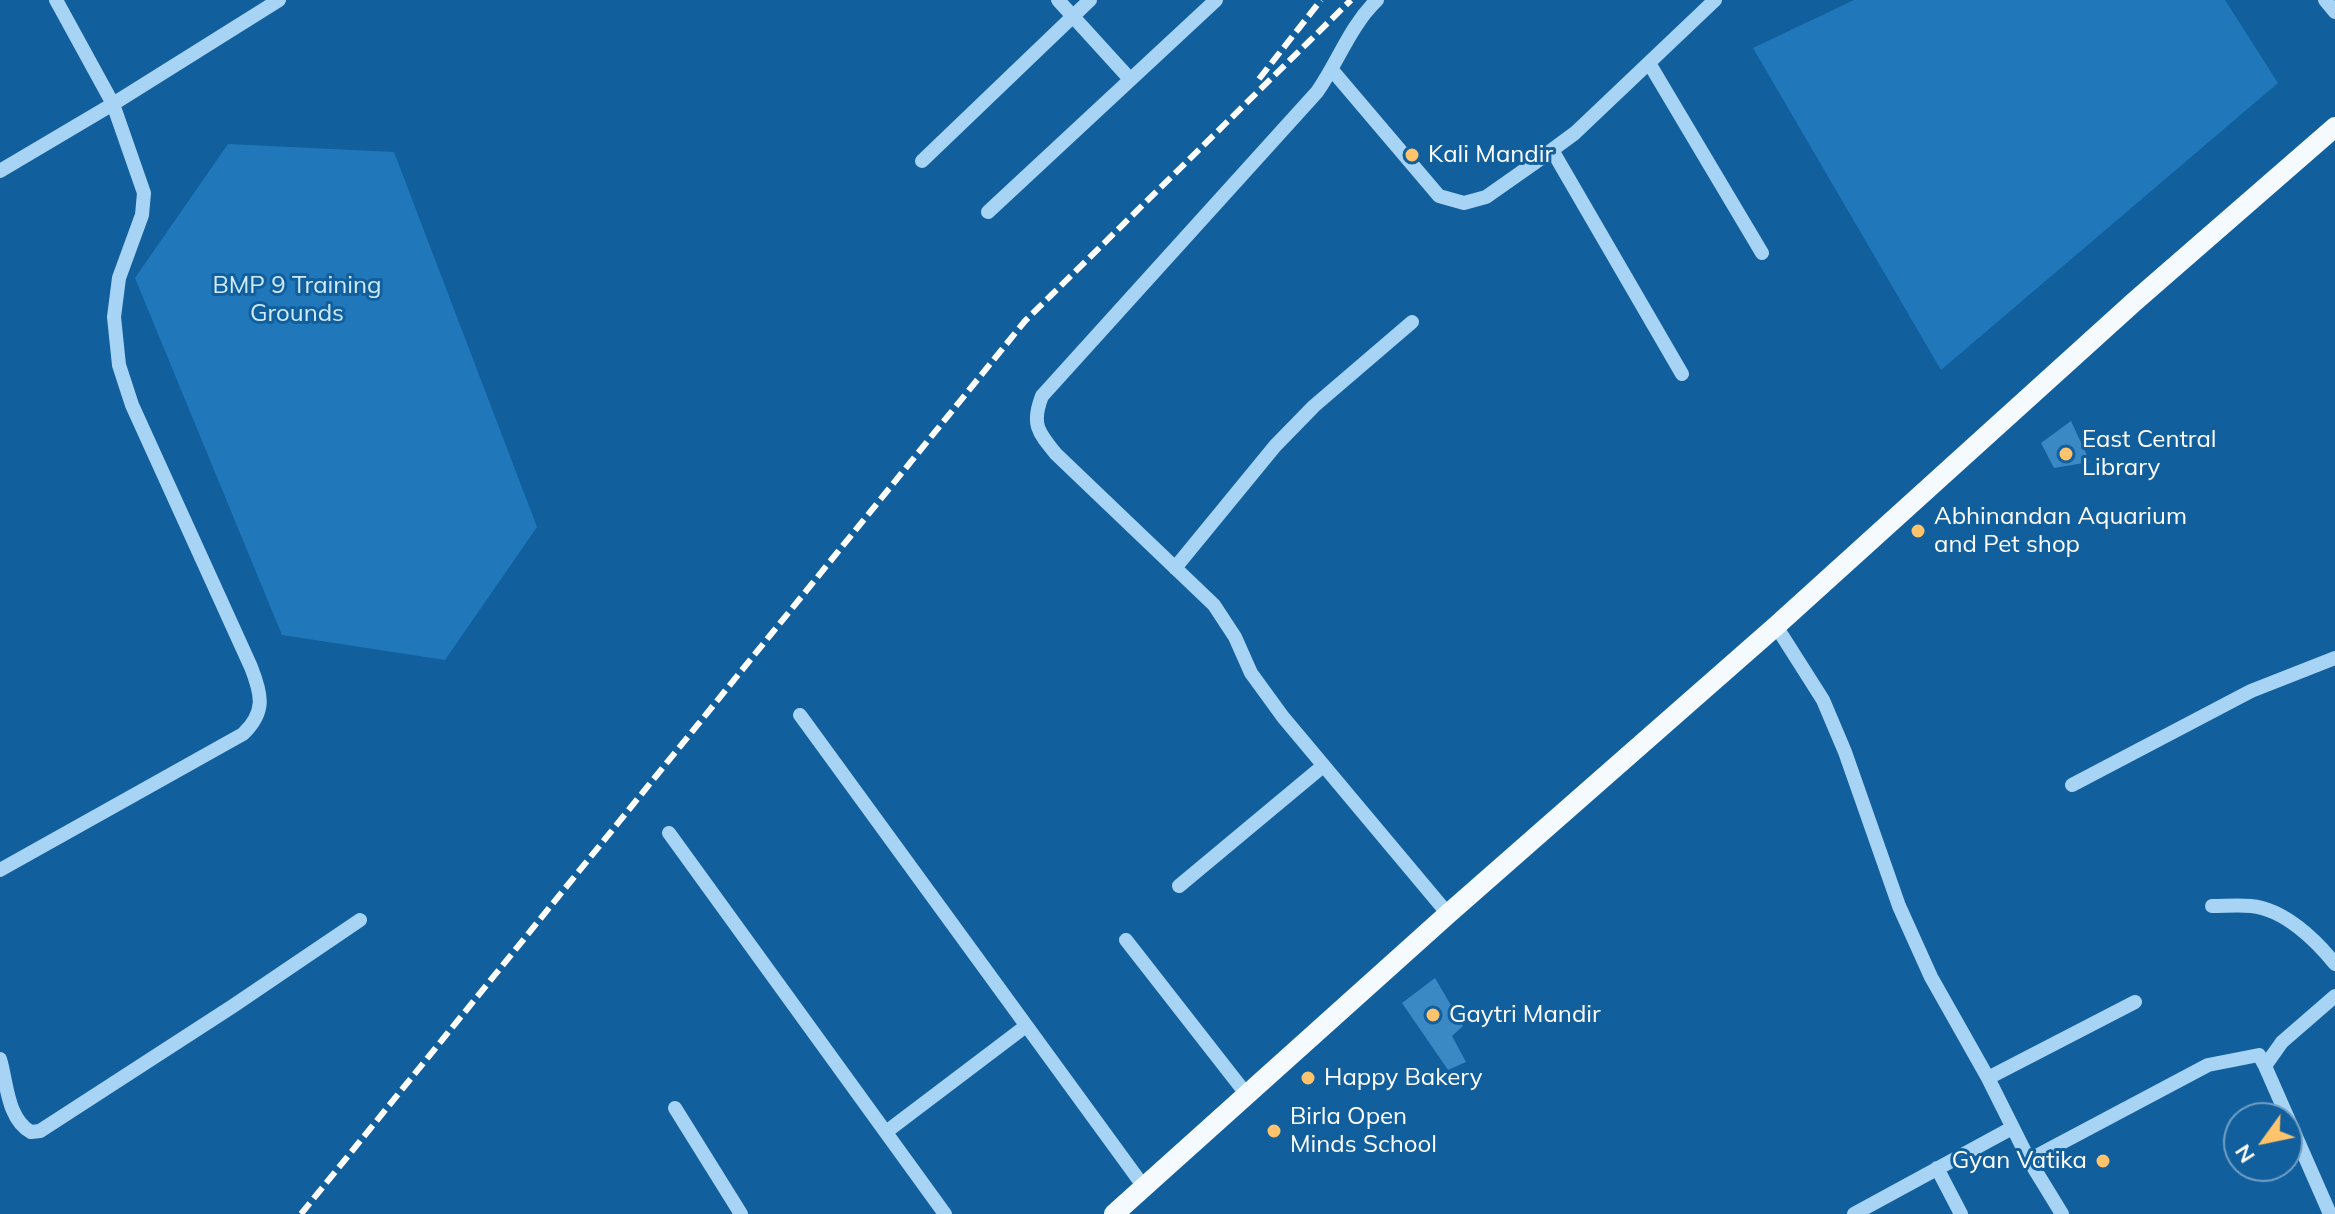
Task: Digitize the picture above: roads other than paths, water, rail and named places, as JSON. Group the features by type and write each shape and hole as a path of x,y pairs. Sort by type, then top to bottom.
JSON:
{"main road":[{"path":"1114,1214 1448,914 1776,626 2134,302 2335,127"}],"street":[{"path":"0,870 243,734 256,721 261,705 258,684 251,667 132,405 119,365 114,317 119,278 142,215 144,193 113,104 56,0"},
{"path":"0,171 279,0"},
{"path":"1058,0 1129,78"},
{"path":"922,161 1090,0"},
{"path":"988,212 1216,0"},
{"path":"1377,0 1354,29 1317,92 1042,396 1035,414 1039,432 1056,454 1214,605 1251,673 1323,766 1448,914"},
{"path":"1332,70 1439,196 1464,203 1486,197 1575,133 1715,0"},
{"path":"2325,0 2335,12"},
{"path":"1649,63 1762,253"},
{"path":"1552,150 1682,374"},
{"path":"1175,568 1275,446 1314,406 1412,322"},
{"path":"1776,626 1823,700 1845,752 1899,906 1931,977 1988,1078 2029,1160 2062,1214"},
{"path":"2072,785 2251,691 2335,658"},
{"path":"800,715 1144,1187"},
{"path":"1179,886 1323,766"},
{"path":"669,833 945,1214"},
{"path":"2212,906 2254,906 2276,913 2307,935 2335,964"},
{"path":"0,1059 18,1121 31,1132 40,1131 360,920"},
{"path":"1126,940 1247,1095"},
{"path":"2265,1066 2282,1042 2335,996"},
{"path":"1988,1078 2135,1002"},
{"path":"886,1132 1026,1026"},
{"path":"2029,1160 2208,1065 2259,1055 2330,1214"},
{"path":"675,1108 741,1214"},
{"path":"1854,1214 2012,1128"},
{"path":"1937,1168 1961,1214"}],"railway":[{"path":"1259,79 1321,0"},
{"path":"301,1214 1025,321 1351,0"}],"place":[{"name":"Kali Mandir","path":"1412,155"},
{"name":"East Central Library","path":"2066,454"},
{"name":"Abhinandan Aquarium and Pet shop","path":"1918,531"},
{"name":"Gaytri Mandir","path":"1433,1015"},
{"name":"Happy Bakery","path":"1308,1078"},
{"name":"Birla Open Minds School","path":"1274,1131"},
{"name":"Gyan Vatika","path":"2103,1161"}],"park label":[{"name":"BMP 9 Training Grounds","path":"297,300"}]}
